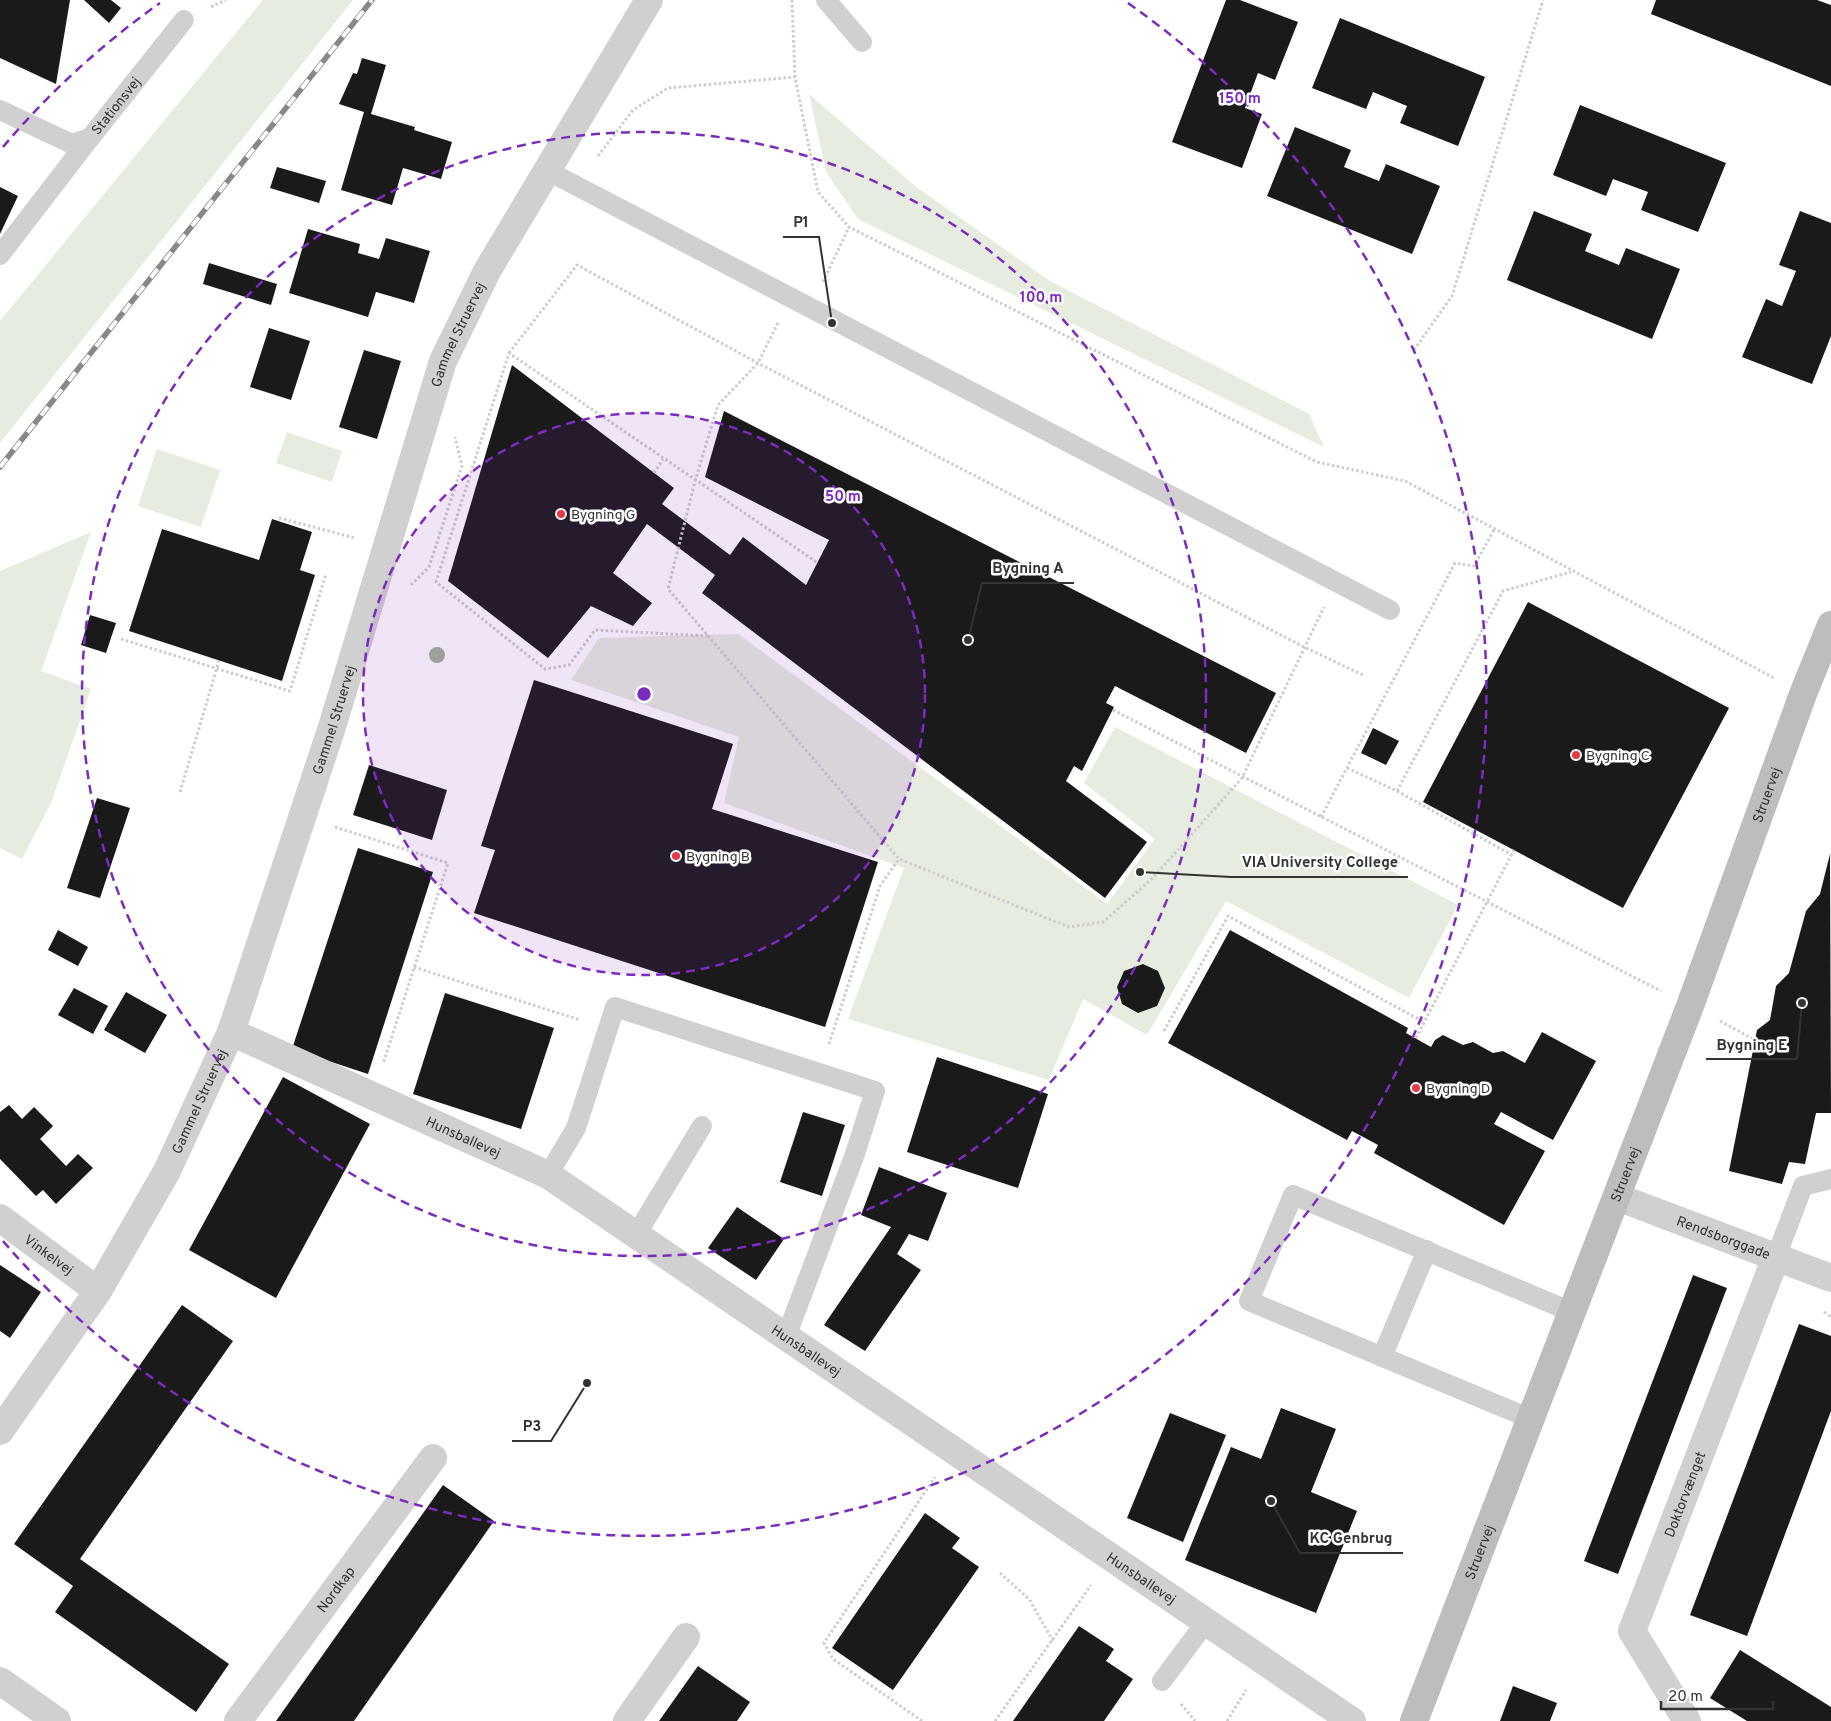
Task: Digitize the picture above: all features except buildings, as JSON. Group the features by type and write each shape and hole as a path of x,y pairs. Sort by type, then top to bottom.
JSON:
{"street":[{"name":"Gammel Struervej","path":"0,1430 98,1291 167,1171 231,1032 302,816 443,361 488,271 546,170 649,0"},
{"name":"Struervej","path":"1414,1721 1690,1006 1803,694 1831,626"},
{"name":"Hunsballevej","path":"231,1032 548,1175 1352,1721"},
{"name":"Rendsborggade","path":"1616,1197 1831,1278"},
{"name":"Vinkelvej","path":"0,1218 98,1291"},
{"name":"Doktorvænget","path":"1687,1721 1632,1631 1776,1257"},
{"name":"Nordkap","path":"238,1721 433,1458"},
{"path":"627,1721 686,1637"},
{"path":"0,1681 57,1721"}],"lane":[{"path":"826,0 862,42"},
{"name":"Stationsvej","path":"0,110 72,144 90,138 184,20"},
{"path":"0,255 90,138"},
{"path":"546,170 1390,610"},
{"path":"548,1175 576,1128 615,1007 875,1091 855,1154 786,1337"},
{"path":"636,1235 702,1126"},
{"path":"1776,1257 1803,1186 1831,1178"},
{"path":"1531,1419 1249,1301 1293,1195 1572,1312"},
{"path":"1382,1357 1427,1250"},
{"path":"1162,1680 1206,1622"}],"path":[{"path":"792,0 795,77 818,192 849,227 1317,462 1405,481 1803,694"},
{"path":"1414,350 1452,296 1543,0"},
{"path":"575,185 633,110 668,88 795,77"},
{"path":"810,308 849,227"},
{"path":"708,636 595,630 569,665 546,669 436,582 509,353 577,265 758,363 1365,676"},
{"path":"791,298 758,363 718,405 695,481 668,589 899,858 1069,927 1103,922 1153,878 1242,778 1304,646 1337,582"},
{"path":"509,353 818,563"},
{"path":"408,588 429,567 462,466 454,430"},
{"path":"654,473 663,459"},
{"path":"279,518 386,547"},
{"path":"1321,817 1455,563 1474,566 1495,528"},
{"path":"1397,791 1503,591 1572,572"},
{"path":"120,639 290,691 326,574"},
{"path":"180,792 220,661"},
{"path":"1112,710 1755,1040"},
{"path":"1347,768 1397,791 1512,855"},
{"path":"302,816 448,864 373,1095"},
{"path":"1416,1038 1514,850"},
{"path":"820,1073 880,886 899,858"},
{"path":"1164,1031 1228,916 1424,1022"},
{"path":"414,967 608,1029"},
{"path":"922,1721 834,1659 824,1643 953,1450"},
{"path":"994,1721 1053,1641 1110,1557"},
{"path":"1000,1573 1029,1599 1053,1641"}],"shaded area":[{"path":"263,0 353,0 0,443 0,321"},
{"path":"809,94 915,186 1050,281 1309,414 1324,447 858,219 826,172"},
{"path":"287,432 342,451 332,482 276,463"},
{"path":"157,449 220,470 201,527 138,506"},
{"path":"91,532 41,671 91,689 51,803 22,859 0,848 0,571"},
{"path":"738,634 1107,904 1155,839 1084,783 1115,727 1458,905 1409,998 1226,901 1147,1035 1083,999 1049,1080 848,1019 904,868 724,803 739,737 571,680 599,638"}],"railway":[{"path":"0,467 372,0"}],"place":[{"name":"P1","path":"832,323"},
{"name":"Bygning G","path":"561,514"},
{"name":"Bygning A","path":"968,640"},
{"name":"Bygning C","path":"1576,755"},
{"name":"Bygning B","path":"676,856"},
{"name":"VIA University College","path":"1140,872"},
{"name":"Bygning E","path":"1802,1003"},
{"name":"Bygning D","path":"1416,1088"},
{"name":"P3","path":"587,1383"},
{"name":"KC Genbrug","path":"1271,1501"}]}
